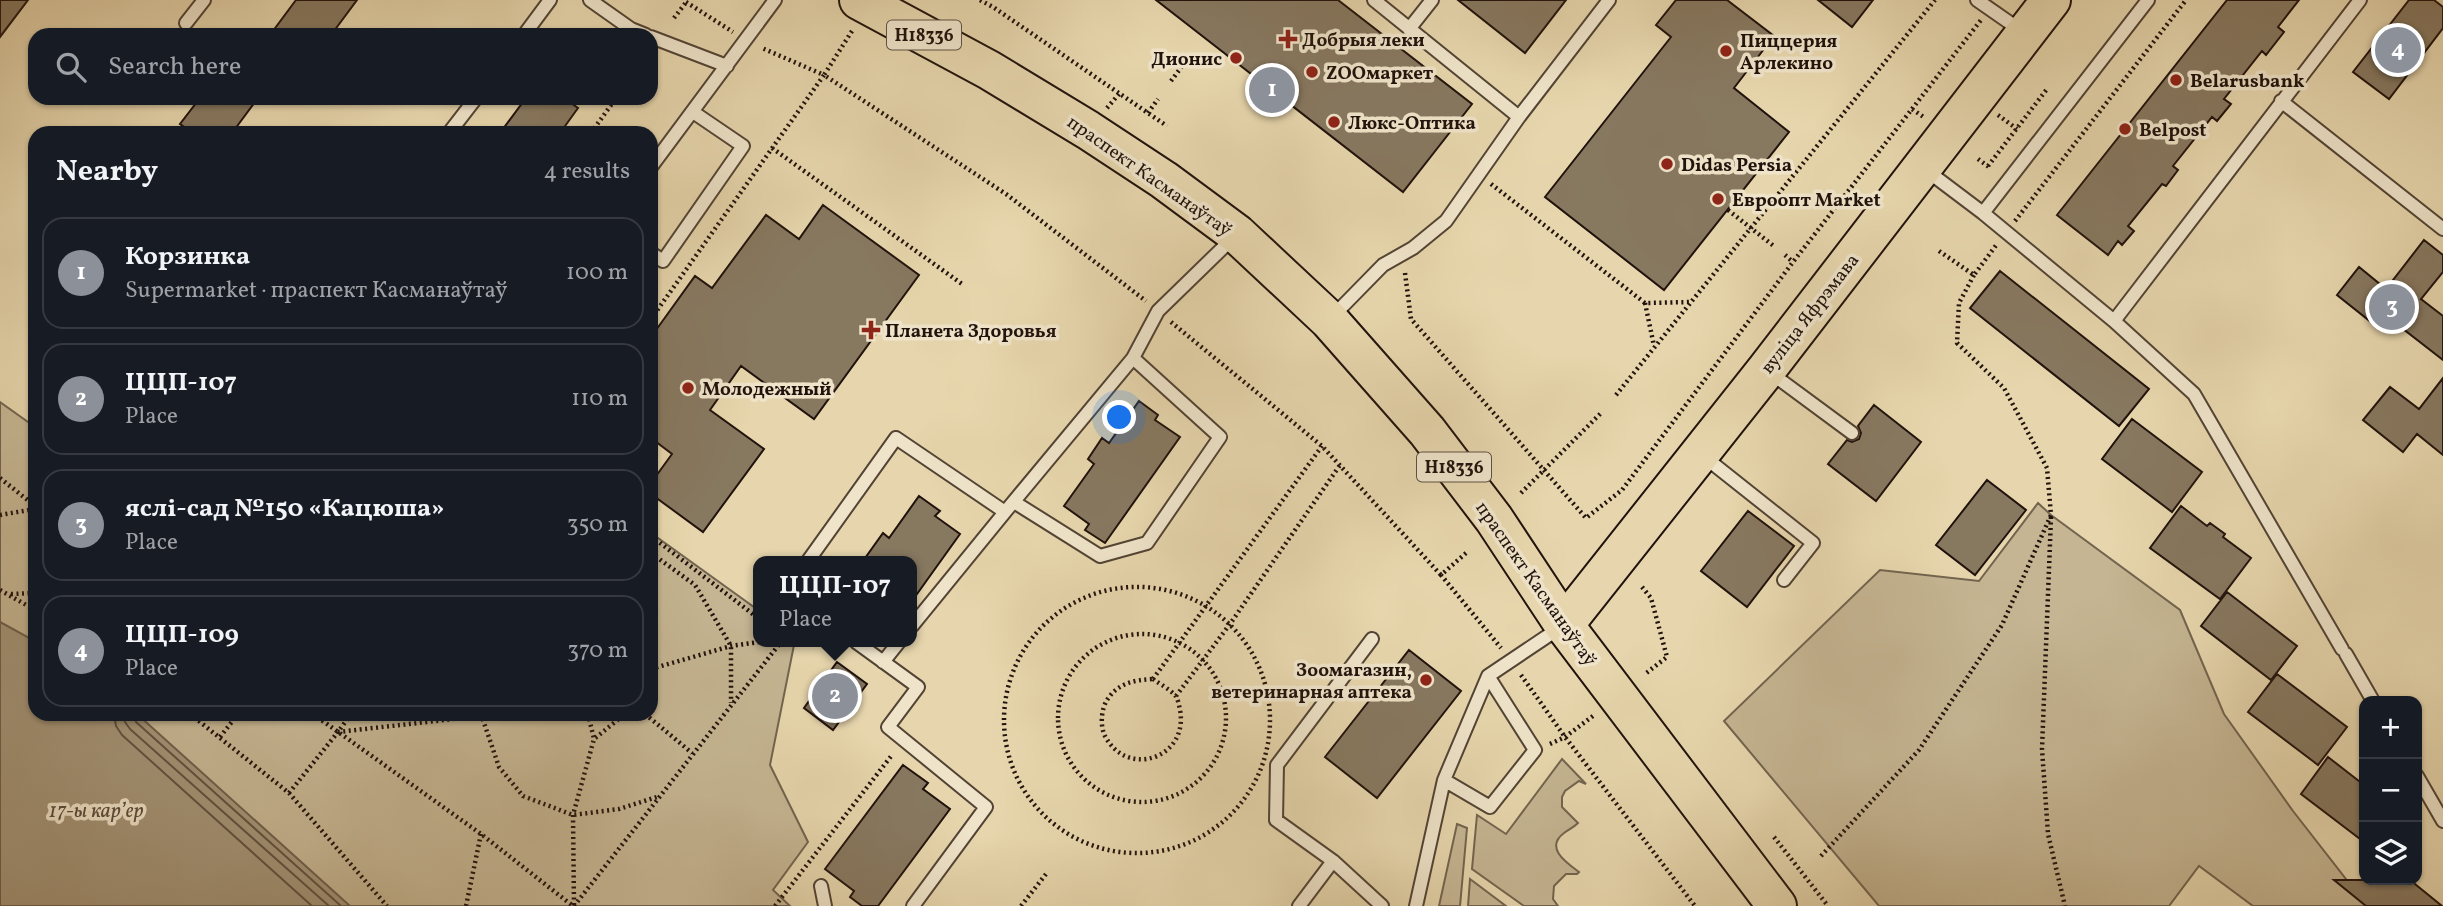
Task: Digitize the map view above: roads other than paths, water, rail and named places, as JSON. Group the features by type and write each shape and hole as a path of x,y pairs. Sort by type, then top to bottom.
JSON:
{"main road":[{"name":"вуліца Яфрэмава","path":"1564,625 1766,370 2052,0"},
{"name":"праспект Касманаўтаў","path":"856,15 989,70 1088,130 1164,180 1237,234 1329,320 1427,431 1494,519 1564,625 1777,906"}],"lane":[{"path":"186,23 204,0"},
{"path":"529,28 550,0"},
{"path":"590,0 630,28"},
{"path":"658,158 775,0"},
{"path":"1374,0 1520,117"},
{"path":"1409,29 1432,0"},
{"path":"1329,320 1382,265 1413,248 1446,220 1609,0"},
{"path":"1978,0 2025,34"},
{"path":"1983,213 2148,0"},
{"path":"2114,321 2360,0"},
{"path":"658,40 727,66"},
{"path":"2281,101 2443,229"},
{"path":"454,126 471,105"},
{"path":"658,258 663,261 743,146 693,111"},
{"path":"1923,167 2007,232 2114,321 2194,394 2370,696"},
{"path":"917,620 1133,358 1158,311 1237,234"},
{"path":"1014,502 1100,556 1147,543 1220,437 1133,358"},
{"path":"1766,370 1852,433"},
{"path":"812,556 896,438 1005,512"},
{"path":"1699,453 1813,543 1784,580"},
{"path":"1416,906 1444,780 1488,676 1564,625"},
{"path":"1372,639 1277,765 1276,820 1333,861 1382,906"},
{"path":"863,647 918,687 888,727 986,807 913,906"},
{"path":"883,662 895,647"},
{"path":"1444,780 1490,807 1535,750 1488,676"},
{"path":"2422,785 2443,821"},
{"path":"1299,906 1333,861"},
{"path":"821,887 825,906"}],"water":[{"name":"17-ы кар’ер","path":"0,622 28,637 28,721 145,721 350,906 0,906"}],"place":[{"name":"Добрыя леки","path":"1288,39"},
{"name":"ЦЦП-109","path":"2398,50"},
{"name":"Пиццерия Арлекино","path":"1726,51"},
{"name":"Дионис","path":"1236,58"},
{"name":"ZOOмаркет","path":"1312,72"},
{"name":"Belarusbank","path":"2176,80"},
{"name":"Корзинка","path":"1272,90"},
{"name":"Люкс-Оптика","path":"1334,122"},
{"name":"Belpost","path":"2125,129"},
{"name":"Didas Persia","path":"1667,164"},
{"name":"Евроопт Market","path":"1718,199"},
{"name":"яслі-сад №150 «Кацюша»","path":"2392,307"},
{"name":"Планета Здоровья","path":"871,330"},
{"name":"Молодежный","path":"688,388"},
{"name":"Зоомагазин, ветеринарная аптека","path":"1426,680"},
{"name":"ЦЦП-107","path":"835,696"}]}
